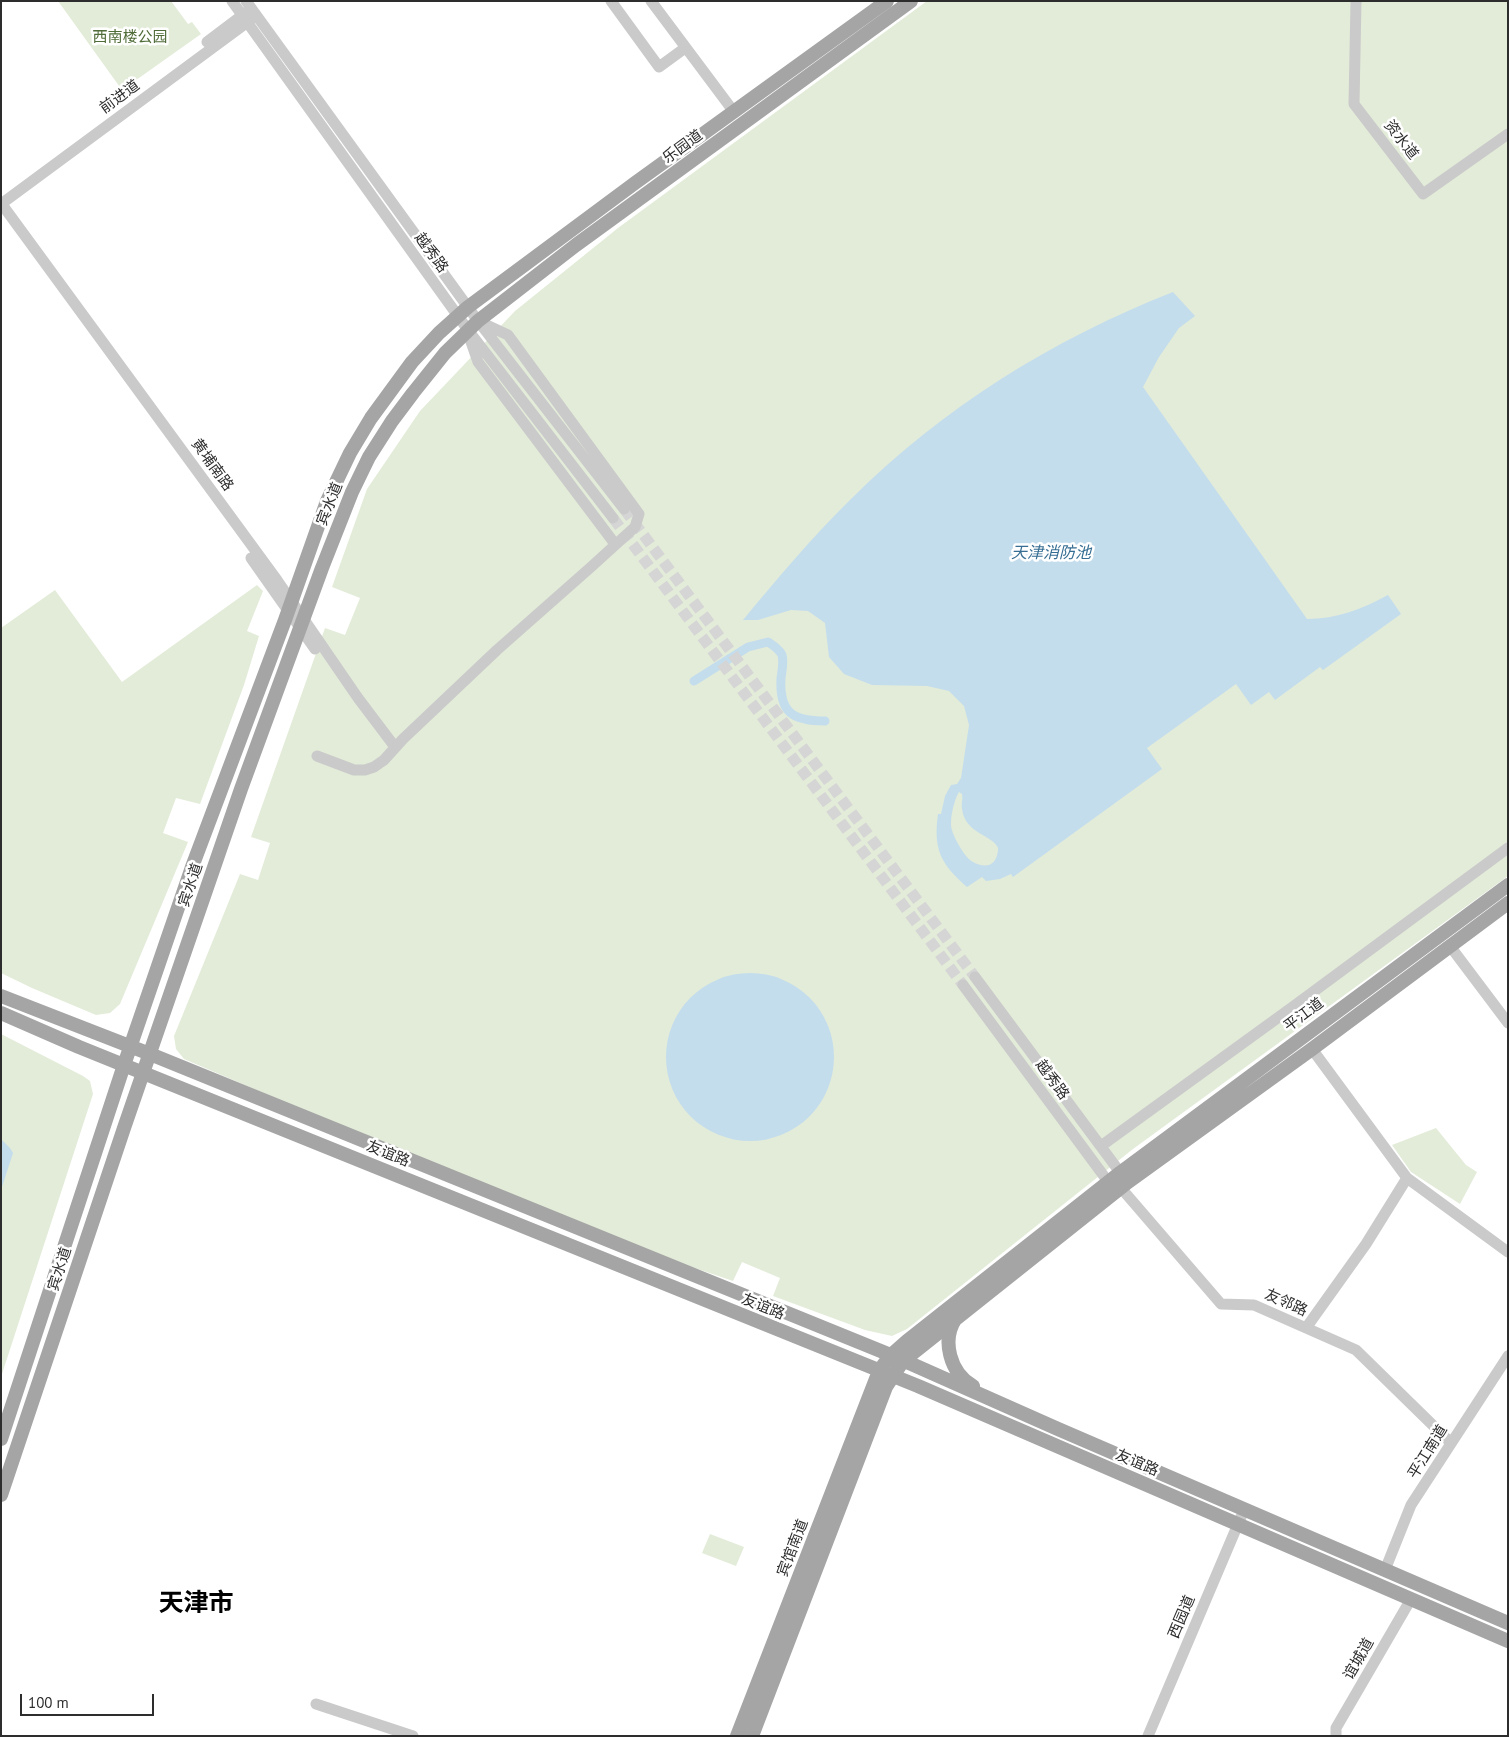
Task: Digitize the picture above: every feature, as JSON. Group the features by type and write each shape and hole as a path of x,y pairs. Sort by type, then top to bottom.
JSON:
{"main road":[{"name":"乐园道","path":"473,326 887,1"},
{"name":"乐园道","path":"463,312 738,118 911,1"},
{"name":"宾水道","path":"1,1440 124,1065 192,867 290,606 327,501 361,435 401,375 428,344 463,312"},
{"name":"宾水道","path":"1,1495 143,1072 241,789 352,492 369,458 392,421 445,353 473,326"},
{"name":"平江道","path":"1119,1183 1508,885"},
{"name":"平江道","path":"1119,1183 1312,1049 1508,902"},
{"name":"友谊路","path":"1,996 150,1054 897,1358 1508,1623"},
{"name":"友谊路","path":"1,1013 79,1047 885,1374 1508,1642"},
{"path":"897,1358 956,1317 1119,1183"},
{"path":"885,1374 914,1336 1119,1183"},
{"path":"956,1317 950,1328 949,1339 951,1357 955,1368 970,1384 995,1397 1003,1405"},
{"name":"宾馆南道","path":"737,1736 885,1374"},
{"name":"宾馆南道","path":"752,1736 886,1387 885,1374"}],"street":[{"name":"越秀路","path":"232,1 249,11 473,326 613,518"},
{"path":"241,1 249,11"},
{"path":"611,1 659,67 685,48"},
{"path":"652,1 738,118"},
{"name":"资水道","path":"1356,1 1354,104 1423,194 1508,134"},
{"name":"前进道","path":"1,196 249,11"},
{"name":"前进道","path":"1,203 249,11"},
{"name":"黄埔南路","path":"1,203 391,748"},
{"name":"黄埔南路","path":"1,212 290,606"},
{"name":"越秀路","path":"473,326 499,346 624,509"},
{"path":"318,754 361,771 374,767 391,748 497,650 635,527 639,514 508,335 473,326 478,362 614,544"},
{"path":"1101,1146 1508,848"},
{"path":"1450,946 1508,1023"},
{"name":"越秀路","path":"975,977 1101,1146 1119,1183"},
{"name":"越秀路","path":"964,986 1119,1183"},
{"path":"1312,1049 1407,1178 1508,1252"},
{"path":"1306,1328 1366,1244 1407,1178"},
{"name":"友邻路","path":"1119,1183 1221,1304 1254,1304 1356,1350 1451,1442"},
{"name":"平江南道","path":"1385,1570 1411,1506 1508,1356"},
{"name":"西园道","path":"1156,1736 1247,1511"},
{"name":"西园道","path":"1148,1736 1241,1526"},
{"name":"谊城道","path":"1336,1736 1336,1728 1410,1599"},
{"path":"316,1704 413,1736"}],"green space":[{"name":"西南楼公园","path":"58,1 171,1 188,24 192,22 201,34 122,90"},
{"path":"927,1 1508,1 1508,876 1133,1149 907,1329 892,1336 865,1330 773,1296 780,1278 742,1262 733,1281 642,1250 348,1129 184,1059 176,1049 174,1036 240,874 258,880 270,843 251,837 325,628 345,635 360,598 332,587 367,489 420,411 515,311 618,228"},
{"path":"257,585 263,591 247,631 259,636 244,685 200,804 176,798 163,833 188,842 120,1004 110,1013 96,1015 1,973 1,628 55,590 122,682"},
{"path":"1,1034 83,1076 90,1081 93,1094 1,1377"},
{"path":"1436,1128 1466,1165 1477,1172 1460,1204 1411,1172 1392,1145"},
{"path":"710,1534 744,1547 736,1566 702,1553"}],"water":[{"name":"天津消防池","path":"1173,292 1195,316 1179,328 1159,357 1143,387 1307,619 1339,615 1369,605 1388,595 1401,614 1323,670 1320,667 1275,700 1269,692 1251,705 1236,684 1147,748 1162,769 1013,877 1011,874 1000,879 986,881 982,877 967,887 945,863 938,847 937,837 938,814 941,814 945,796 951,785 957,784 961,778 969,725 964,706 949,691 927,686 872,685 844,674 829,657 825,623 808,611 791,610 758,620 743,620 822,528 886,466 923,435 961,406 1042,354 1128,311","holes":["959,792 962,794 962,809 968,824 991,840 998,848 998,853 990,864 980,865 970,860 960,848 953,834 951,821 955,800"]},
{"path":"758,973 782,979 810,997 828,1025 833,1041 833,1073 828,1089 810,1117 797,1127 774,1138 742,1141 718,1135 690,1117 680,1104 669,1081 666,1049 672,1025 690,997 703,987 726,976"},
{"path":"1,1139 13,1153 1,1190"}],"waterway":[{"path":"694,681 748,647 768,642 778,649 782,655 781,690 786,707 790,713 804,719 825,721"}],"tunnel":[{"path":"624,509 975,977"},
{"path":"613,518 963,985"}],"district":[{"name":"天津市","path":"196,1604"}]}
